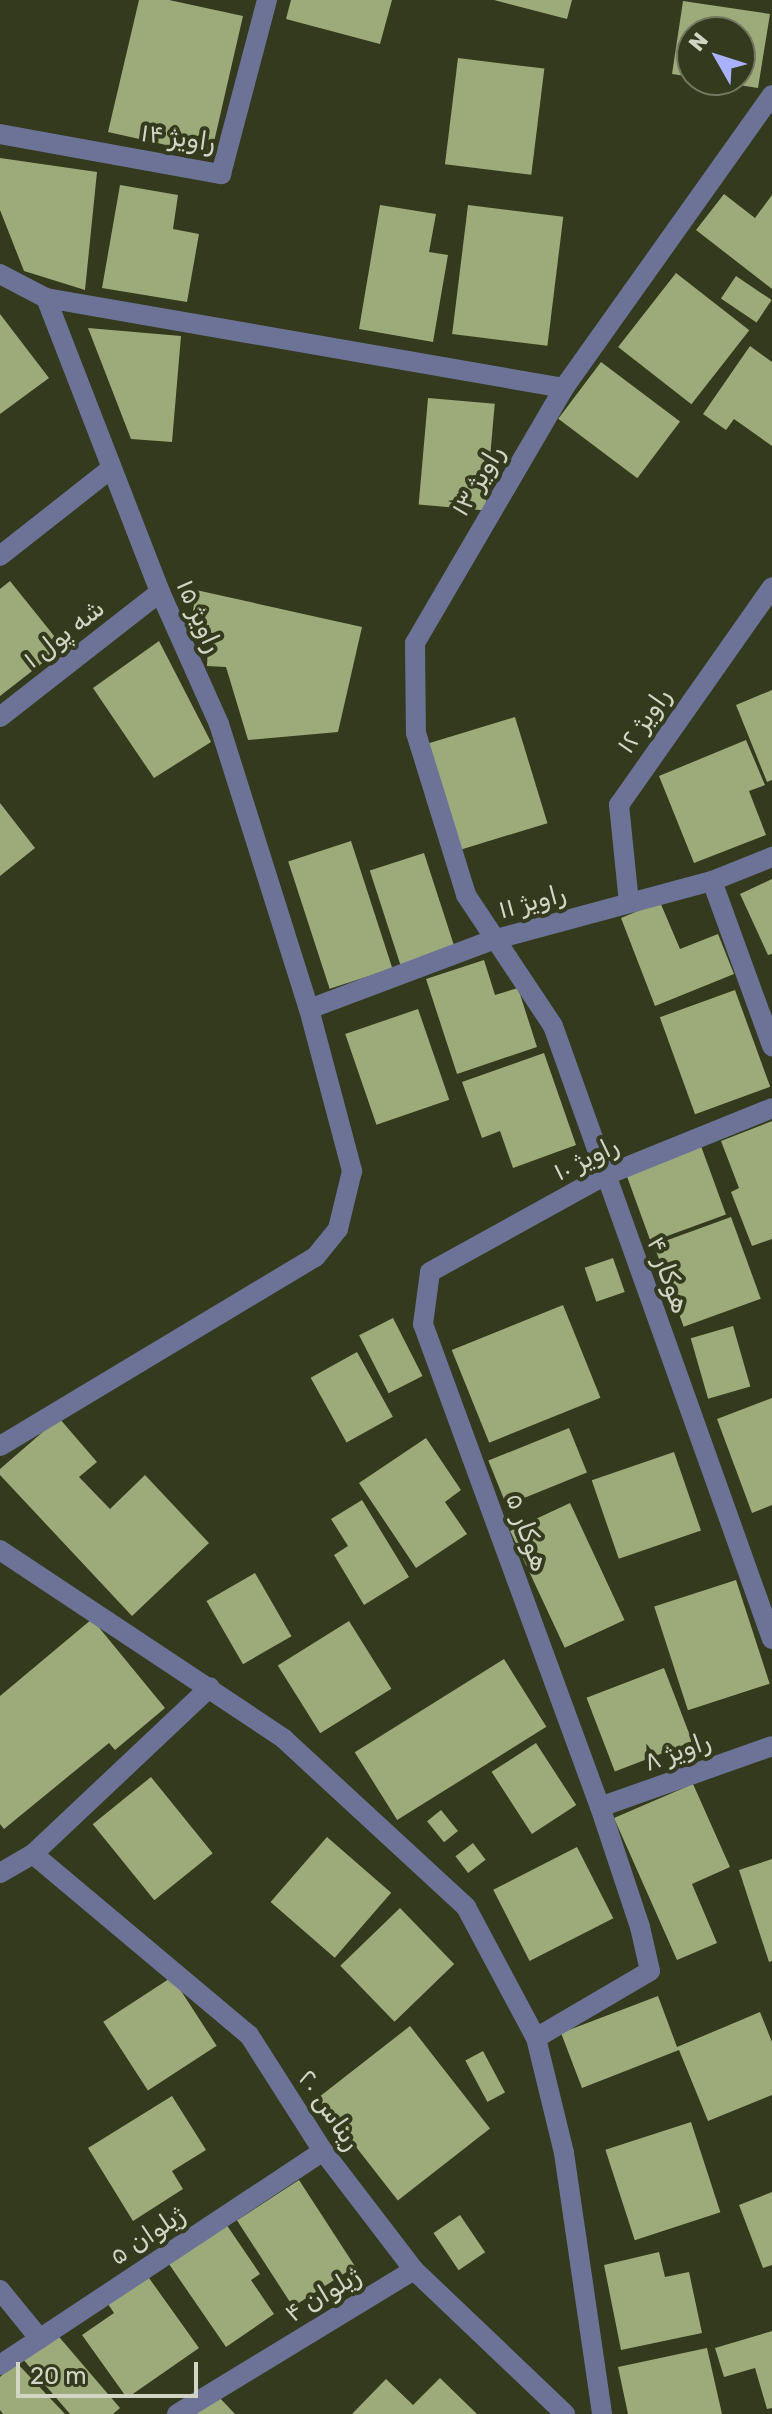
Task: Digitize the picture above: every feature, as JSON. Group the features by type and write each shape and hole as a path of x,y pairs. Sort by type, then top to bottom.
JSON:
{"street":[{"name":"راویژ ۱۴","path":"0,134 221,174 267,0"},
{"name":"راویژ ۱۳","path":"493,940 466,895 416,733 415,643 564,388 772,95"},
{"path":"0,274 46,298 564,388"},
{"name":"راویژ ۱۵","path":"0,1446 315,1257 338,1229 352,1171 309,1009 219,724 160,592 46,298"},
{"path":"0,556 112,468"},
{"name":"راویژ ۱۲","path":"629,903 619,805 772,587"},
{"name":"شه پول ۱","path":"0,717 160,592"},
{"name":"راویژ ۱۱","path":"309,1009 493,940 712,881 772,857"},
{"path":"712,881 772,1046"},
{"name":"هوکار ۴","path":"493,940 553,1026 604,1176 772,1639"},
{"name":"راویژ ۱۰","path":"430,1272 604,1176 772,1108"},
{"name":"هوکار ۵","path":"430,1272 423,1324 600,1807 640,1927 650,1971 536,2038"},
{"path":"0,1550 284,1739 466,1907 536,2038 564,2153 602,2414"},
{"path":"0,1873 33,1854 210,1687"},
{"name":"راویژ ۸","path":"600,1807 772,1746"},
{"name":"ریناس ۲۰","path":"33,1854 249,2035 323,2151 414,2270 565,2414"},
{"name":"ژیلوان ۵","path":"0,2365 323,2151"},
{"name":"ژیلوان ۴","path":"177,2414 414,2270"},
{"path":"0,2290 40,2339"}],"building":[{"path":"139,0 169,0 243,16 211,155 108,132"},
{"path":"291,0 392,0 380,44 286,19"},
{"path":"494,0 572,0 567,19"},
{"path":"683,1 770,14 758,88 756,16 681,16"},
{"path":"676,47 676,75 672,74"},
{"path":"458,58 544,69 531,175 445,164"},
{"path":"0,158 97,172 85,290 24,271 0,210"},
{"path":"120,185 178,195 173,229 199,234 187,302 102,288"},
{"path":"724,194 755,218 772,195 772,289 696,230"},
{"path":"380,205 436,214 429,252 448,255 433,342 359,329"},
{"path":"468,205 563,217 547,346 452,334"},
{"path":"676,273 749,330 691,404 618,347"},
{"path":"736,276 772,300 757,322 721,298"},
{"path":"0,314 49,378 0,414"},
{"path":"88,328 181,336 172,442 131,439"},
{"path":"750,346 772,362 772,446 734,419 726,430 703,414"},
{"path":"601,362 680,422 637,478 558,419"},
{"path":"428,398 495,404 485,510 419,505"},
{"path":"10,581 63,647 0,696 0,589"},
{"path":"196,590 362,627 338,732 248,740 226,667 207,666 209,625 191,625"},
{"path":"159,641 211,742 154,778 93,688"},
{"path":"772,690 772,780 767,782 736,705"},
{"path":"515,717 547,823 460,850 428,744"},
{"path":"746,740 765,785 749,791 766,835 694,863 659,776"},
{"path":"0,803 35,848 0,876"},
{"path":"351,841 392,968 330,989 288,861"},
{"path":"424,853 456,952 402,970 370,871"},
{"path":"772,879 772,954 768,955 740,894"},
{"path":"660,902 680,949 718,934 734,974 655,1006 621,918"},
{"path":"484,960 495,995 518,988 537,1047 457,1074 426,979"},
{"path":"735,990 770,1087 695,1114 660,1017"},
{"path":"418,1009 449,1100 376,1125 345,1034"},
{"path":"544,1053 576,1145 513,1168 500,1131 482,1138 462,1082"},
{"path":"772,1121 772,1239 752,1246 731,1192 739,1188 721,1141"},
{"path":"701,1146 726,1215 651,1242 626,1173"},
{"path":"731,1217 761,1299 684,1327 654,1245"},
{"path":"613,1258 625,1292 596,1302 585,1268"},
{"path":"563,1305 600,1398 489,1443 452,1350"},
{"path":"393,1318 423,1376 389,1393 359,1335"},
{"path":"733,1326 750,1387 708,1399 691,1338"},
{"path":"357,1352 393,1417 347,1442 311,1378"},
{"path":"772,1398 772,1505 752,1513 717,1419"},
{"path":"59,1418 97,1462 79,1477 110,1509 145,1475 209,1543 132,1616 0,1475 0,1469"},
{"path":"569,1428 587,1473 506,1505 488,1461"},
{"path":"426,1438 461,1490 445,1502 467,1534 416,1568 359,1483"},
{"path":"674,1452 701,1530 619,1559 592,1480"},
{"path":"362,1500 409,1577 364,1605 334,1555 348,1546 331,1519"},
{"path":"570,1503 625,1620 565,1648 510,1531"},
{"path":"255,1573 292,1636 243,1664 207,1601"},
{"path":"736,1580 770,1684 688,1710 654,1607"},
{"path":"92,1619 165,1708 115,1750 109,1743 4,1829 0,1824 0,1696"},
{"path":"349,1621 391,1689 320,1733 278,1666"},
{"path":"504,1659 546,1727 397,1820 355,1752"},
{"path":"664,1668 692,1742 615,1771 587,1698"},
{"path":"536,1743 576,1805 532,1834 492,1772"},
{"path":"151,1777 213,1853 154,1900 93,1824"},
{"path":"693,1784 730,1867 692,1884 717,1943 677,1960 614,1818"},
{"path":"441,1810 458,1831 444,1842 427,1821"},
{"path":"327,1837 391,1893 335,1958 271,1902"},
{"path":"473,1843 486,1860 468,1873 455,1856"},
{"path":"577,1847 613,1918 530,1961 493,1890"},
{"path":"772,1859 772,1961 769,1962 739,1870"},
{"path":"400,1908 454,1964 394,2022 340,1966"},
{"path":"172,1977 217,2046 148,2090 103,2022"},
{"path":"658,1996 677,2047 760,2012 772,2042 772,2095 708,2121 679,2050 582,2088 561,2033"},
{"path":"410,2026 490,2128 398,2200 318,2098"},
{"path":"483,2051 505,2092 487,2102 465,2060"},
{"path":"172,2096 206,2150 172,2171 183,2189 133,2221 88,2148"},
{"path":"691,2122 720,2212 635,2240 605,2150"},
{"path":"299,2180 355,2266 293,2307 237,2220"},
{"path":"772,2192 772,2265 763,2268 739,2205"},
{"path":"460,2215 485,2252 459,2270 433,2233"},
{"path":"226,2224 260,2274 251,2280 274,2314 226,2347 169,2264"},
{"path":"659,2252 665,2277 689,2272 702,2333 621,2350 604,2265"},
{"path":"149,2278 199,2348 127,2398 82,2335 114,2313 108,2304"},
{"path":"54,2331 120,2408 113,2414 70,2414 22,2358"},
{"path":"772,2331 772,2408 767,2409 755,2368 724,2377 715,2348"},
{"path":"707,2348 722,2414 628,2414 618,2367"},
{"path":"16,2362 65,2414 3,2414 0,2410 0,2377"},
{"path":"440,2378 477,2414 352,2414 386,2379 413,2405"},
{"path":"217,2395 235,2414 196,2414"}]}
